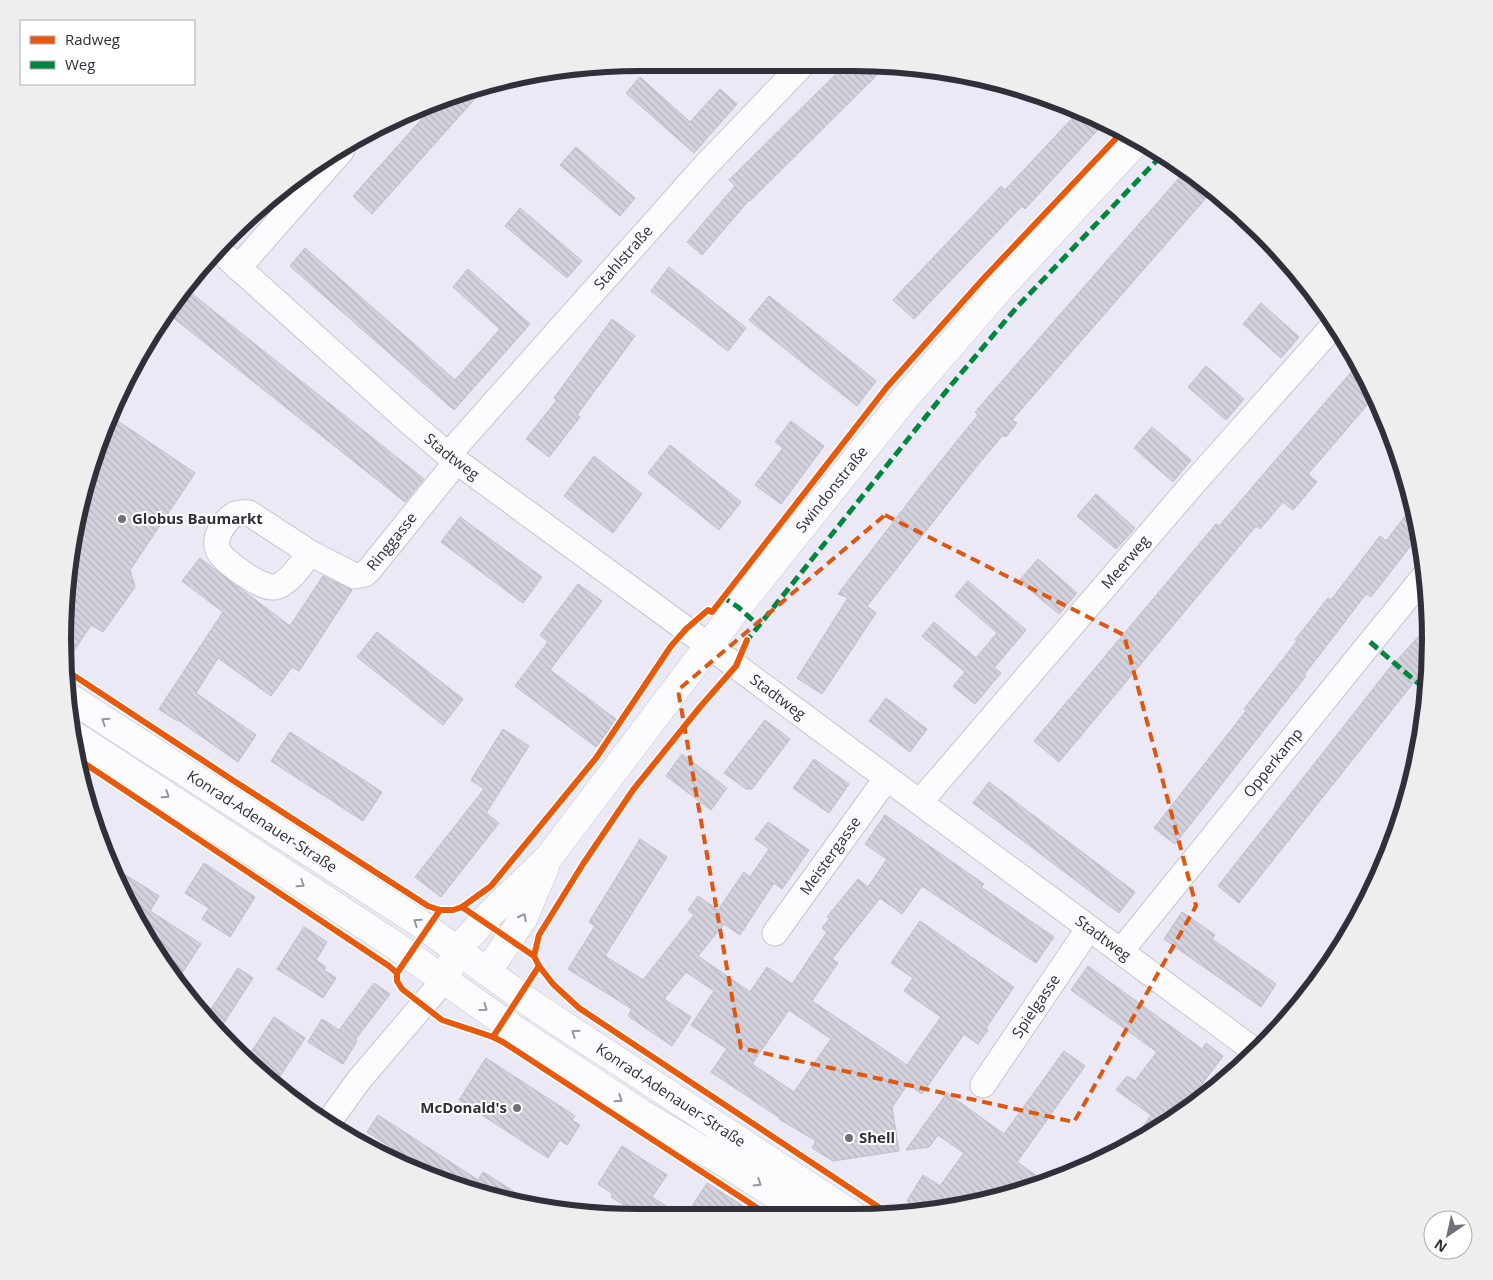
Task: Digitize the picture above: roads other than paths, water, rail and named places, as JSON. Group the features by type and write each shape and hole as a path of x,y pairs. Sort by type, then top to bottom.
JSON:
{"street":[{"name":"Stahlstraße","path":"453,458 705,166 796,71"},
{"name":"Swindonstraße","path":"457,950 484,920 549,857 709,646 904,398 1000,287 1133,145"},
{"path":"238,268 331,163"},
{"name":"Stadtweg","path":"223,254 406,419 453,458 1250,1047"},
{"name":"Meerweg","path":"920,802 1203,472 1330,330"},
{"name":"Ringgasse","path":"310,553 355,576 365,574 453,458"},
{"name":"Opperkamp","path":"1121,950 1419,583"},
{"name":"Konrad-Adenauer-Straße","path":"75,701 418,922 571,1030 843,1209"},
{"name":"Konrad-Adenauer-Straße","path":"80,739 445,979 511,1027 642,1114 735,1169 798,1209"},
{"name":"Meistergasse","path":"775,933 886,779"},
{"name":"Swindonstraße","path":"487,972 524,919 549,857"},
{"name":"Spielgasse","path":"983,1085 1089,928"},
{"path":"332,1118 359,1080 445,979 457,950"},
{"path":"445,979 487,972"}],"place":[{"name":"Globus Baumarkt","path":"122,519"},
{"name":"McDonald's","path":"517,1108"},
{"name":"Shell","path":"849,1138"}]}
